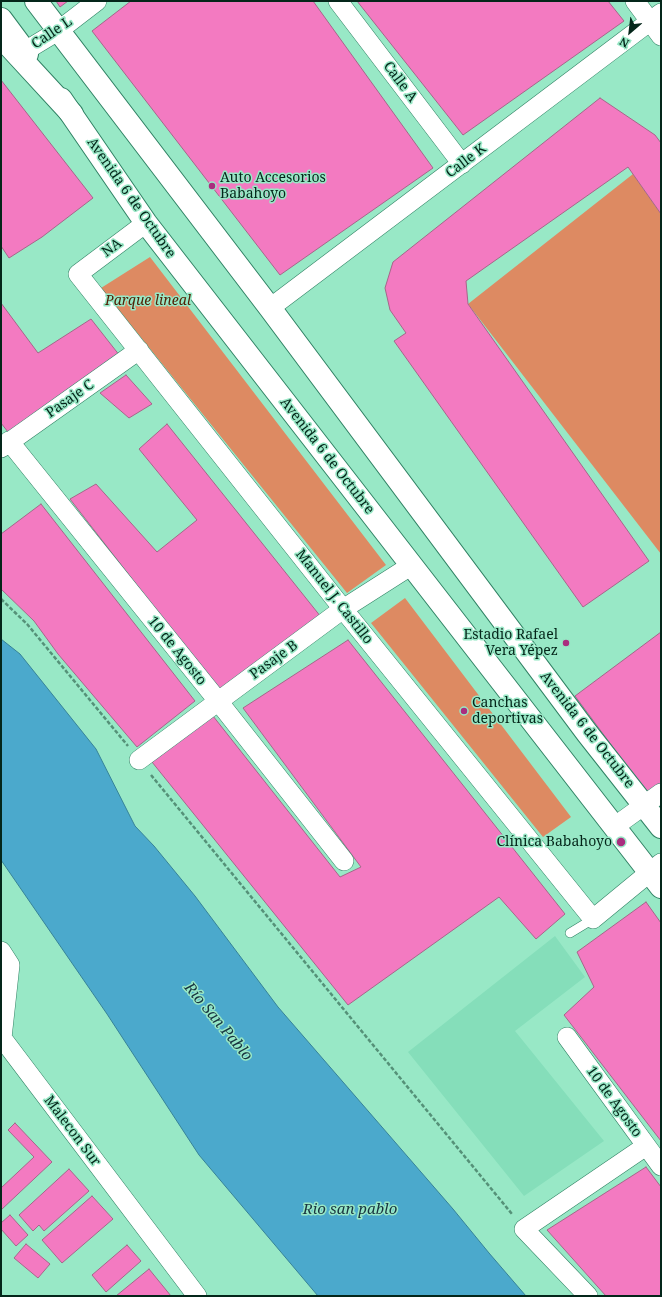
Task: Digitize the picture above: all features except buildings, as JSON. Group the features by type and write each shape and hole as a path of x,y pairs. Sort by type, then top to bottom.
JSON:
{"main road":[{"name":"Avenida 6 de Octubre","path":"36,1 270,308 582,726 653,799 661,827"},
{"name":"Avenida 6 de Octubre","path":"1,19 72,114 146,223 614,827 657,874"},
{"path":"1,38 72,114"}],"street":[{"name":"Calle L","path":"25,51 58,30 97,1"},
{"name":"Calle A","path":"338,1 462,164"},
{"path":"635,1 655,17 661,36"},
{"name":"Calle K","path":"270,308 655,17"},
{"name":"NA","path":"78,274 146,223"},
{"name":"Manuel J. Castillo","path":"78,274 343,609 593,919"},
{"name":"Pasaje C","path":"5,445 139,350"},
{"name":"10 de Agosto","path":"5,445 218,701 344,862"},
{"name":"Pasaje B","path":"139,760 343,609 412,565"},
{"path":"614,827 653,799"},
{"path":"593,919 657,874"},
{"name":"Malecon Sur","path":"1,951 10,965 1,1038 197,1296"},
{"name":"10 de Agosto","path":"567,1037 661,1166"},
{"path":"588,1296 524,1229 646,1146"}],"lane":[{"path":"570,933 593,919"}],"path":[{"path":"1,599 27,624 524,1229"}],"shaded area":[{"path":"555,936 585,977 515,1031 604,1141 524,1196 408,1052"}],"green space":[{"path":"633,174 661,214 661,554 468,304"},
{"name":"Parque lineal","path":"150,257 386,565 347,593 101,288"},
{"path":"405,598 571,817 543,837 371,623"}],"water":[{"name":"Rio san pablo","path":"1,639 20,654 96,749 135,826 154,846 195,896 278,1007 453,1209 526,1296 318,1296 199,1155 107,1014 1,860"}],"place":[{"name":"Auto Accesorios Babahoyo","path":"212,186"},
{"name":"Estadio Rafael Vera Yépez","path":"566,643"},
{"name":"Canchas deportivas","path":"464,711"},
{"name":"Clínica Babahoyo","path":"621,842"}],"water label":[{"name":"Río San Pablo","path":"218,1022"}]}
